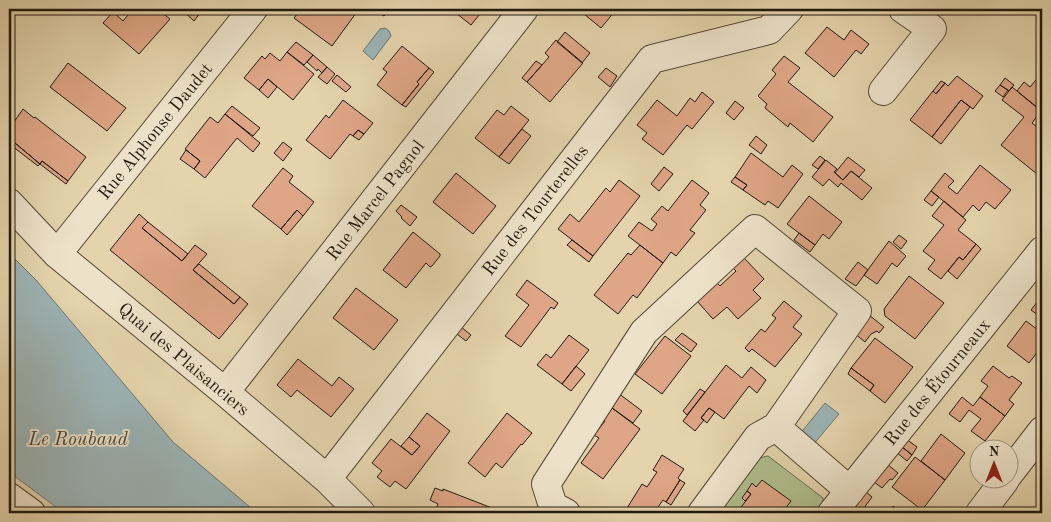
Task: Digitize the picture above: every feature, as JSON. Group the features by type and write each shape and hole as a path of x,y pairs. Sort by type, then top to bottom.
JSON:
{"street":[{"name":"Rue Alphonse Daudet","path":"57,254 253,9"},
{"name":"Rue Marcel Pagnol","path":"225,392 524,9"},
{"name":"Rue des Tourterelles","path":"327,479 652,59 769,30 788,9"},
{"path":"883,91 932,29 904,9"},
{"name":"Quai des Plaisanciers","path":"9,203 57,254 225,392 327,479 361,513"},
{"path":"566,513 553,506 546,484 644,332 755,229 857,311 776,427 758,437 702,513"},
{"name":"Rue des Étourneaux","path":"832,513 1042,251"},
{"path":"776,427 850,492"},
{"path":"1018,462 1042,431"},
{"path":"980,513 997,490"},
{"path":"9,496 31,513"}],"green space":[{"path":"768,456 823,498 823,513 708,513 755,459"}],"water":[{"path":"385,28 391,36 373,60 363,51 380,29"},
{"name":"Le Roubaud","path":"9,253 36,280 173,442 257,513 64,513 9,472"},
{"path":"825,403 839,414 812,446 799,435"}],"building":[{"path":"133,9 157,9 170,19 139,54 103,23 113,12 123,21"},
{"path":"181,9 203,9 194,21"},
{"path":"301,9 359,9 332,46 294,18"},
{"path":"374,9 390,9 384,16"},
{"path":"451,9 484,9 471,25"},
{"path":"578,9 623,9 619,13 615,11 601,28"},
{"path":"827,27 844,40 851,30 869,44 861,54 856,50 834,77 805,53"},
{"path":"565,32 590,53 582,63 557,42"},
{"path":"556,40 583,63 550,102 527,82 549,57 545,53"},
{"path":"296,42 313,55 304,65 287,52"},
{"path":"402,46 429,68 402,105 377,85 387,72 383,69"},
{"path":"287,52 314,74 293,100 268,79 259,90 244,78 262,56 265,59 270,53 280,61"},
{"path":"313,55 327,67 322,73 307,62"},
{"path":"784,56 800,68 788,82 833,117 813,142 790,123 788,127 765,108 767,104 758,96 776,74 772,70"},
{"path":"536,61 542,65 527,82 522,78"},
{"path":"68,63 126,108 107,131 50,87"},
{"path":"327,67 335,74 327,84 318,77"},
{"path":"429,68 434,72 406,107 402,105 419,84 417,82"},
{"path":"606,68 617,76 610,87 598,77"},
{"path":"337,75 351,87 346,92 332,81"},
{"path":"957,76 983,96 973,109 961,100 932,137 910,120 933,91 936,94 945,83 948,86"},
{"path":"1005,78 1014,85 1009,91 1000,85"},
{"path":"268,79 277,87 268,98 259,90"},
{"path":"1036,80 1042,84 1042,102 1038,108 1017,91 1024,82 1030,87"},
{"path":"941,81 945,83 936,94 933,91"},
{"path":"1000,85 1008,90 1003,97 995,91"},
{"path":"1012,87 1041,111 1032,123 1042,131 1042,147 1039,151 1042,154 1042,168 1037,174 1001,145 1024,117 1002,100"},
{"path":"702,92 714,102 692,129 687,125 663,155 642,139 647,133 637,125 657,100 677,116 690,98 695,102"},
{"path":"343,100 373,123 364,134 358,130 353,136 350,134 330,159 306,140 326,115 329,118"},
{"path":"961,100 970,107 941,144 932,137"},
{"path":"735,101 744,108 734,120 726,113"},
{"path":"232,106 260,128 253,136 225,114"},
{"path":"511,106 529,120 499,157 475,138 497,110 504,115"},
{"path":"23,109 86,157 68,181 42,161 40,164 9,138 9,129"},
{"path":"225,114 260,143 253,152 237,138 205,178 194,169 200,161 185,149 210,117 218,123"},
{"path":"522,129 531,136 509,164 499,157"},
{"path":"358,130 364,134 359,140 353,136"},
{"path":"756,136 767,145 761,154 749,145"},
{"path":"283,142 292,149 283,161 274,153"},
{"path":"15,143 40,164 38,166 12,146"},
{"path":"186,150 200,161 194,169 180,159"},
{"path":"751,153 783,177 792,165 803,174 778,208 768,201 765,205 743,190 747,185 735,177"},
{"path":"820,156 825,160 818,169 812,165"},
{"path":"848,157 865,170 859,177 851,171 843,180 835,173"},
{"path":"826,160 837,169 834,172 843,180 851,171 872,188 862,200 841,183 838,187 829,179 823,186 812,177"},
{"path":"42,161 68,181 66,184 40,164"},
{"path":"980,165 1011,190 995,209 986,202 979,211 973,205 963,217 931,191 945,173 954,181 948,187 957,194"},
{"path":"664,167 673,174 659,191 651,184"},
{"path":"283,168 293,176 289,182 314,202 303,216 297,210 281,229 252,206"},
{"path":"456,173 496,206 473,234 433,202"},
{"path":"735,177 747,185 743,190 731,182"},
{"path":"619,180 640,196 593,256 558,229 570,214 579,222 606,188 610,192"},
{"path":"692,180 709,193 700,205 706,210 690,230 695,233 676,256 671,252 663,263 628,236 639,222 652,231 657,224 651,219 662,206 668,211"},
{"path":"931,191 939,197 932,206 924,200"},
{"path":"809,196 842,222 829,239 823,234 815,245 787,224"},
{"path":"944,201 966,220 958,230 976,244 963,260 959,257 941,279 928,269 935,260 923,251 944,225 932,216"},
{"path":"401,205 417,217 410,226 396,211"},
{"path":"297,210 303,216 287,235 281,229"},
{"path":"139,214 148,222 142,228 182,261 195,245 207,254 193,270 234,304 240,297 248,304 219,339 110,250"},
{"path":"148,222 188,254 182,261 142,228"},
{"path":"413,232 440,256 430,267 426,263 406,288 383,270"},
{"path":"799,233 815,245 810,252 794,240"},
{"path":"899,235 907,241 901,249 893,242"},
{"path":"572,240 593,256 589,262 567,245"},
{"path":"889,241 906,256 897,267 892,263 877,284 864,275"},
{"path":"976,244 981,249 957,279 948,271 959,257 963,260"},
{"path":"640,245 663,263 637,298 633,295 618,314 594,295 628,253 631,255"},
{"path":"744,258 764,279 753,290 761,298 738,319 727,307 713,319 697,301 717,283 720,286 736,271 733,268"},
{"path":"858,262 868,270 856,286 845,279"},
{"path":"199,264 240,297 234,304 193,270"},
{"path":"909,276 944,303 915,339 885,316 884,309"},
{"path":"527,280 558,303 554,309 551,307 521,347 505,336 529,305 516,295"},
{"path":"356,288 398,320 374,350 333,318"},
{"path":"1042,298 1042,318 1031,310"},
{"path":"784,301 802,316 793,327 802,334 775,367 752,349 749,352 745,348 761,329 765,332 776,318 772,315"},
{"path":"864,311 884,327 879,333 877,331 871,334 865,342 853,332"},
{"path":"1026,321 1042,333 1042,346 1029,363 1007,346"},
{"path":"461,327 471,335 466,341 457,334"},
{"path":"682,333 697,344 691,352 675,340"},
{"path":"569,335 589,350 562,384 537,365 546,354 551,358"},
{"path":"665,336 691,356 662,394 635,374"},
{"path":"875,338 913,367 885,403 870,391 874,385 851,368"},
{"path":"1042,346 1042,354 1040,357 1036,354"},
{"path":"298,359 332,386 339,377 354,389 331,417 297,390 291,397 277,385"},
{"path":"726,365 742,378 751,367 766,380 757,393 749,386 724,419 709,408 701,418 704,420 695,431 683,421"},
{"path":"576,366 585,374 571,391 562,384"},
{"path":"993,366 1009,378 1012,376 1022,383 1009,400 1014,404 1005,416 980,397 988,386 981,381"},
{"path":"851,368 874,385 870,391 848,374"},
{"path":"700,389 705,392 687,415 683,411"},
{"path":"614,390 642,411 633,423 604,402"},
{"path":"962,397 973,406 980,397 1005,416 986,440 984,440 971,431 981,419 969,410 960,422 949,414"},
{"path":"604,402 640,429 603,479 581,463 599,438 594,435 605,421 595,414"},
{"path":"709,408 715,412 707,423 701,418"},
{"path":"427,413 450,431 406,489 395,481 390,487 377,477 382,471 372,463 391,439 412,455 420,446 409,437"},
{"path":"507,413 532,433 502,468 496,463 485,477 468,463"},
{"path":"941,434 965,453 945,480 921,461"},
{"path":"409,437 420,446 412,455 401,446"},
{"path":"906,439 917,447 912,455 901,446"},
{"path":"901,446 912,455 907,461 896,452"},
{"path":"662,455 684,469 678,478 680,480 666,502 663,500 654,513 624,513 642,484 647,487 657,472 653,470"},
{"path":"915,457 945,480 922,510 892,487"},
{"path":"887,464 898,473 882,488 873,481"},
{"path":"680,480 685,483 671,505 666,502"},
{"path":"762,480 791,501 782,513 742,513 739,510 751,494 747,491 752,483 756,487"},
{"path":"1042,485 1042,499 1036,493"},
{"path":"435,488 443,491 443,489 492,508 490,513 434,513 438,504 430,500"},
{"path":"747,491 751,494 745,501 742,498"},
{"path":"865,491 872,497 861,512 854,506"},
{"path":"893,506 903,513 887,513"}]}
